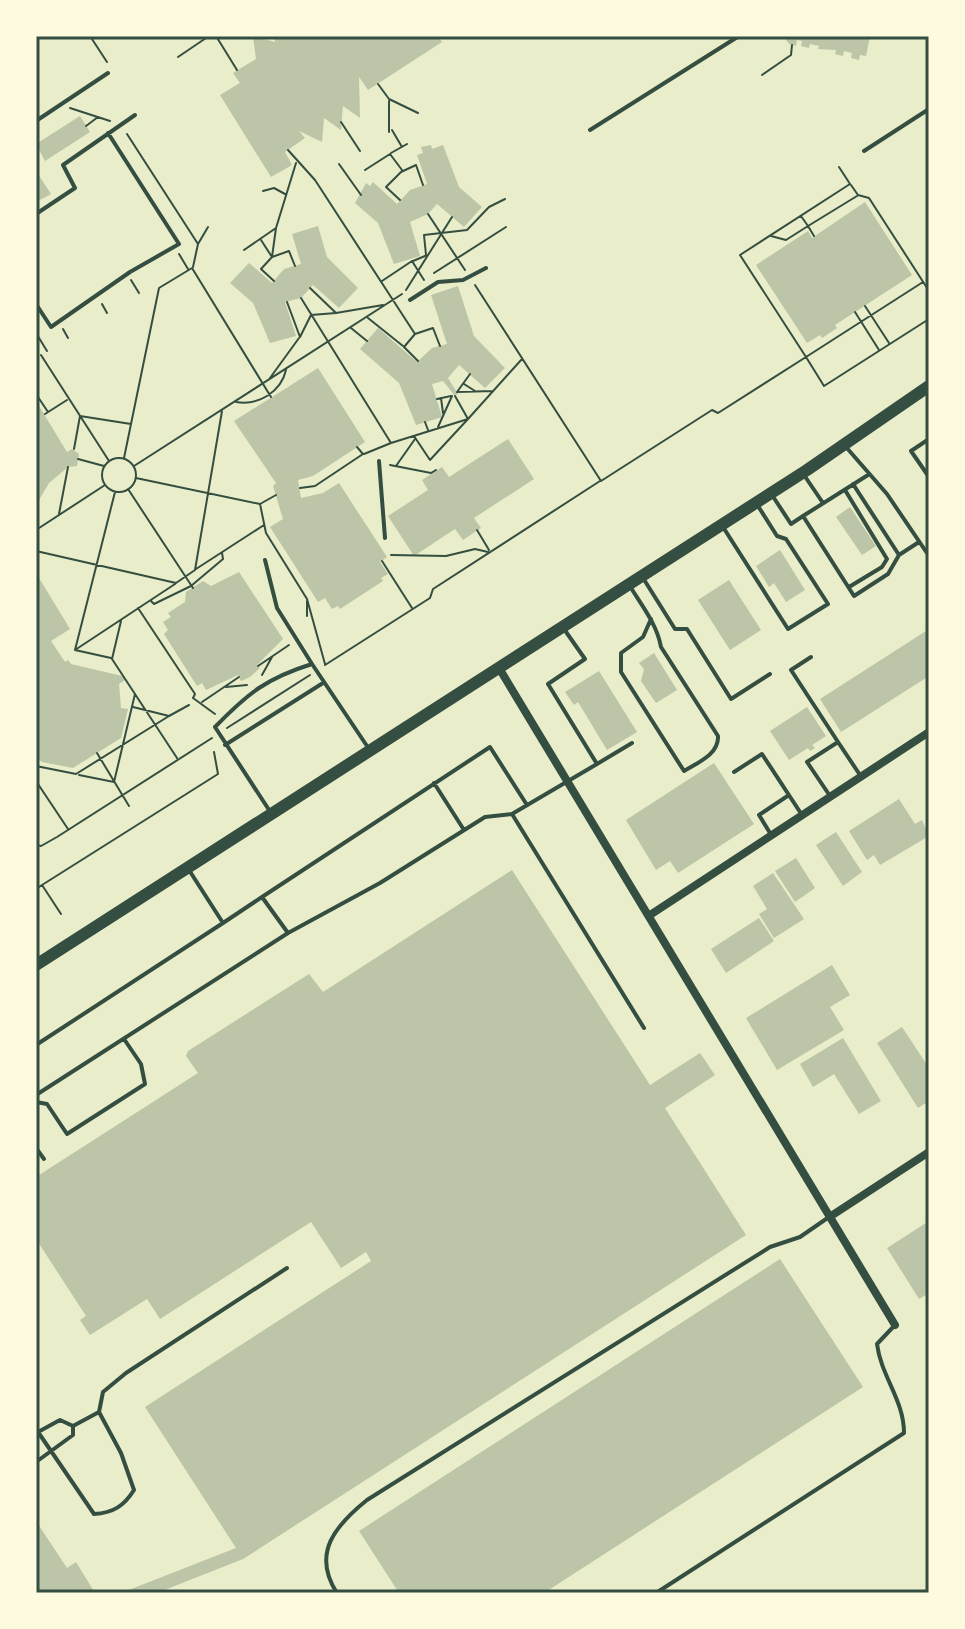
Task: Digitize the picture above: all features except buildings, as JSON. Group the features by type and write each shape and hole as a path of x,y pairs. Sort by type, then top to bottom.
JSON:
{"main road":[{"path":"36,965 771,493 929,386"}],"street":[{"path":"499,668 895,1325"},
{"path":"650,915 929,732"},
{"path":"831,1216 929,1152"}],"lane":[{"path":"590,130 739,36"},
{"path":"36,121 110,72"},
{"path":"864,151 929,109"},
{"path":"36,214 75,188 63,165 135,115"},
{"path":"36,304 51,327 127,274 179,244 108,133"},
{"path":"410,300 438,282 469,276 486,268"},
{"path":"929,439 911,451 929,476"},
{"path":"844,444 887,494 929,556"},
{"path":"379,461 385,538"},
{"path":"803,472 823,503"},
{"path":"771,493 791,524 868,475"},
{"path":"853,484 899,555"},
{"path":"845,489 887,559 882,567 849,587"},
{"path":"722,524 788,629 828,604 786,539 777,536 756,502"},
{"path":"803,516 854,596 888,574 899,555 919,542"},
{"path":"265,560 277,608 370,751"},
{"path":"641,576 675,629 687,629 731,699 770,674"},
{"path":"629,584 651,619 661,647 718,736 719,745 714,752 684,771 621,672 621,653 643,637 651,619"},
{"path":"563,627 585,659 548,684 597,764"},
{"path":"811,657 791,670 861,777"},
{"path":"272,814 215,727 250,692 278,675 312,664"},
{"path":"225,745 323,683"},
{"path":"830,796 807,762 838,742"},
{"path":"36,1095 288,933 380,883 485,817 512,814 632,743"},
{"path":"36,1045 490,747 527,805"},
{"path":"734,772 762,754 802,815"},
{"path":"434,783 464,830"},
{"path":"771,835 759,815 789,795"},
{"path":"512,814 644,1028"},
{"path":"188,868 223,923"},
{"path":"262,897 288,933"},
{"path":"36,1102 47,1104 67,1134 145,1084 141,1064 124,1039"},
{"path":"36,1148 44,1159"},
{"path":"337,1593 326,1564 328,1543 342,1520 367,1500 770,1247 800,1237 831,1216"},
{"path":"73,1426 60,1420 37,1430 94,1514 110,1513 127,1501 134,1490 121,1453 99,1412 103,1392 126,1373 287,1268"},
{"path":"656,1593 904,1433 904,1411 879,1360 877,1344 895,1325"},
{"path":"73,1426 99,1412"},
{"path":"36,1462 73,1435 73,1426"}],"path":[{"path":"90,36 110,72"},
{"path":"178,57 209,36"},
{"path":"216,36 237,70"},
{"path":"762,75 791,55 792,45"},
{"path":"378,84 389,99 418,113"},
{"path":"389,99 390,131 402,147"},
{"path":"388,111 398,105"},
{"path":"68,107 121,125 198,244"},
{"path":"86,126 98,117"},
{"path":"341,122 360,151"},
{"path":"365,170 407,144"},
{"path":"288,150 315,180 415,334"},
{"path":"390,154 403,171"},
{"path":"272,257 276,228 297,163"},
{"path":"339,164 361,195"},
{"path":"400,200 386,187 403,171 416,165 423,185"},
{"path":"839,167 858,195 869,198 929,291"},
{"path":"850,184 740,255 824,386 929,319"},
{"path":"263,191 274,188 286,194"},
{"path":"770,236 786,240 858,195"},
{"path":"426,256 424,235 467,230 489,207 505,199"},
{"path":"428,214 601,481 712,410 718,413 923,282"},
{"path":"801,216 814,236"},
{"path":"406,292 439,232 452,217"},
{"path":"124,458 159,288 190,269 198,244 208,227"},
{"path":"134,466 506,227"},
{"path":"244,250 276,228"},
{"path":"261,239 272,257"},
{"path":"175,247 270,396"},
{"path":"274,281 261,269 272,257 289,251 295,266"},
{"path":"381,281 412,261 426,256"},
{"path":"412,261 424,280"},
{"path":"127,274 139,293"},
{"path":"310,288 336,313"},
{"path":"97,296 107,313"},
{"path":"301,298 391,443"},
{"path":"287,302 300,337"},
{"path":"311,315 387,304"},
{"path":"865,306 889,344"},
{"path":"855,312 879,351"},
{"path":"268,380 300,337 311,315"},
{"path":"367,317 418,361"},
{"path":"350,327 367,341"},
{"path":"404,347 415,334 433,328 440,346"},
{"path":"36,333 47,351"},
{"path":"41,355 109,461"},
{"path":"430,460 523,358"},
{"path":"235,401 252,403 270,396 281,383 286,369"},
{"path":"470,374 457,392 493,391"},
{"path":"463,384 476,392"},
{"path":"36,394 46,413 69,398"},
{"path":"437,428 444,415 452,396 439,398 444,415"},
{"path":"455,396 468,419"},
{"path":"195,570 222,410"},
{"path":"80,416 131,424"},
{"path":"74,449 80,416"},
{"path":"300,488 315,486 363,454 468,419"},
{"path":"425,422 428,431"},
{"path":"357,447 363,454 396,466 431,473 437,470 414,437"},
{"path":"396,466 414,437"},
{"path":"124,458 134,466 136,478 128,489 115,492 105,485 102,475 104,466 109,461 124,458"},
{"path":"78,459 104,466"},
{"path":"59,515 68,467"},
{"path":"136,478 260,504 276,495"},
{"path":"36,523 38,529 105,485"},
{"path":"128,489 192,587"},
{"path":"75,650 115,492"},
{"path":"260,504 264,525 307,599 325,665"},
{"path":"75,650 264,525"},
{"path":"391,555 446,556 475,549 489,552 477,530"},
{"path":"36,551 176,583"},
{"path":"150,601 154,604 192,587 223,559 222,553"},
{"path":"382,561 413,609"},
{"path":"307,599 307,616"},
{"path":"138,608 195,694 193,698 216,715"},
{"path":"112,659 122,619"},
{"path":"258,666 290,644 293,648"},
{"path":"75,650 112,659 178,759"},
{"path":"261,676 272,657"},
{"path":"239,691 274,670"},
{"path":"201,702 239,677"},
{"path":"224,687 249,684"},
{"path":"114,782 135,693"},
{"path":"76,774 189,705"},
{"path":"132,707 169,716"},
{"path":"36,889 218,774 214,752"},
{"path":"97,753 129,806"},
{"path":"36,766 114,782"},
{"path":"36,781 68,830"},
{"path":"36,795 43,791"},
{"path":"42,885 61,914"}]}
